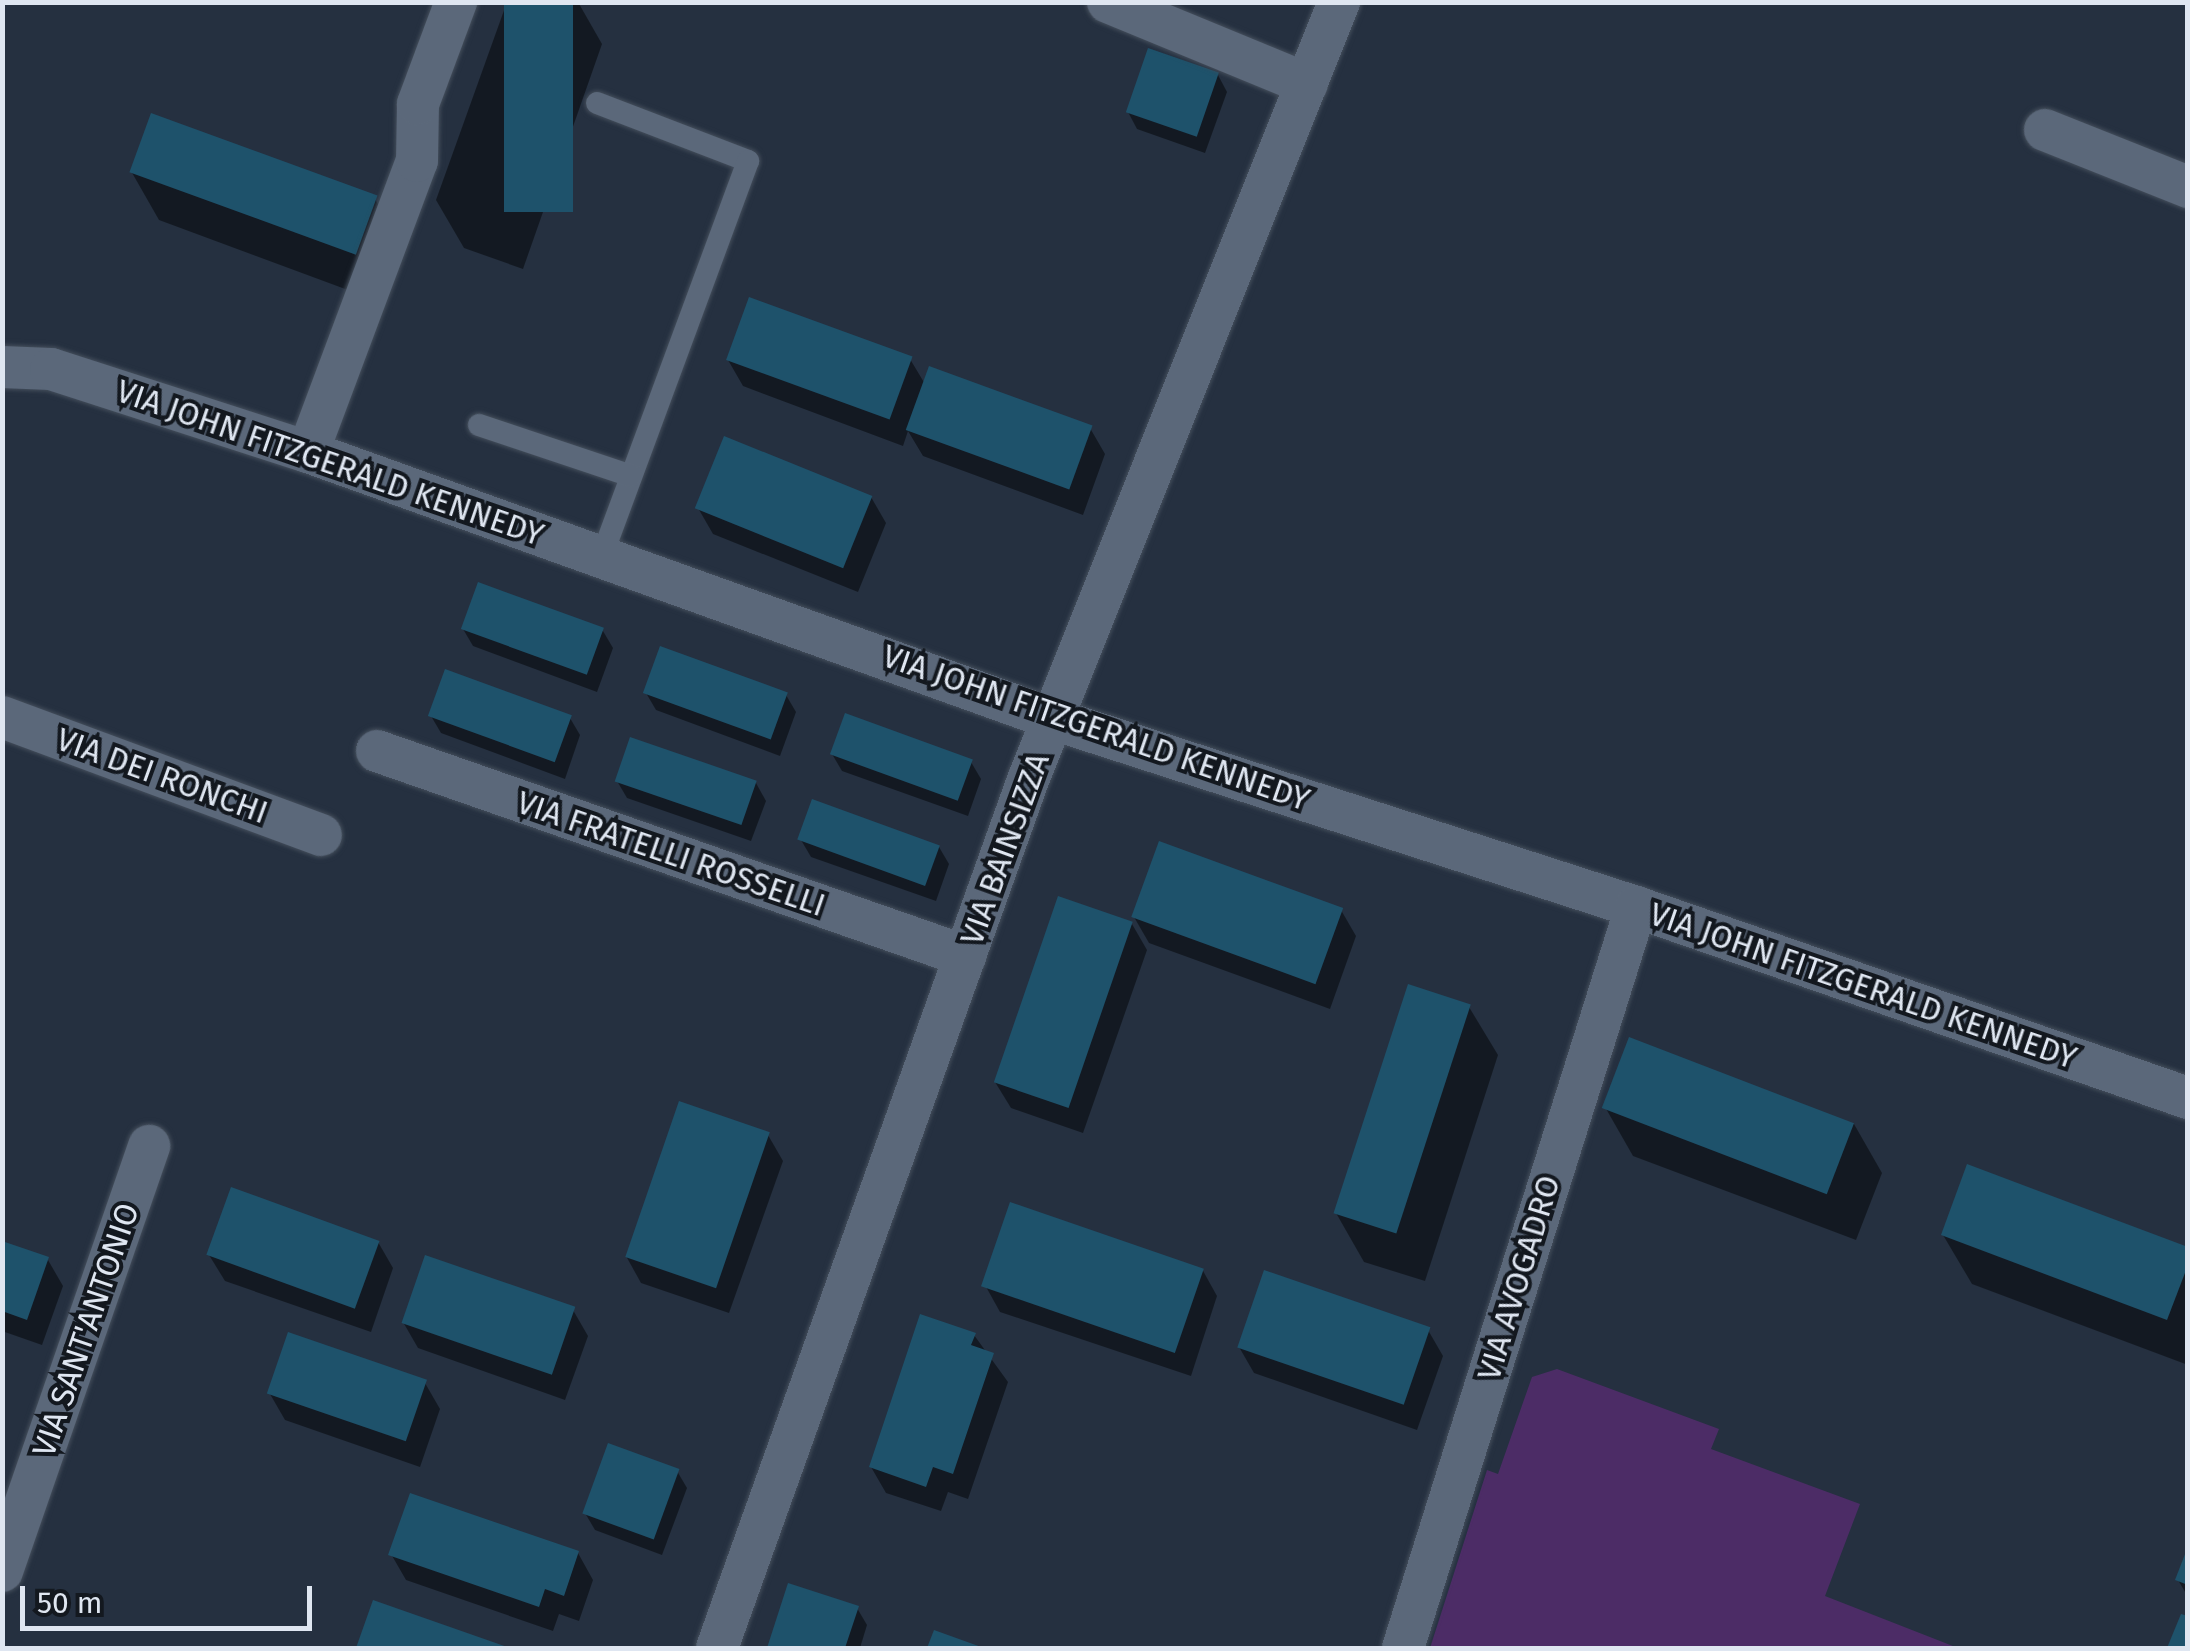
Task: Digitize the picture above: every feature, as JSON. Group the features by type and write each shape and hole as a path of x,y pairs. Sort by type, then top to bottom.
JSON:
{"street":[{"path":"308,452 417,161 418,104 456,2"},
{"path":"1108,2 1307,84"},
{"name":"VIA BAINSIZZA","path":"717,1648 1054,719 1340,2"},
{"path":"2045,130 2188,187"},
{"name":"VIA JOHN FITZGERALD KENNEDY","path":"2,367 50,369 308,452 1054,719 1636,907 2188,1098"},
{"name":"VIA DEI RONCHI","path":"2,717 320,835"},
{"name":"VIA FRATELLI ROSSELLI","path":"377,750 965,956"},
{"name":"VIA AVOGADRO","path":"1403,1648 1636,907"},
{"name":"VIA SANT'ANTONIO","path":"2,1571 149,1146"}],"lane":[{"path":"598,103 748,161 602,555"},
{"path":"479,426 631,476"}],"shaded area":[{"path":"1557,1369 1719,1429 1711,1449 1860,1504 1825,1596 1958,1648 1430,1648 1487,1470 1498,1474 1532,1377"}],"building":[{"path":"504,2 573,2 573,212 504,212"},
{"path":"1148,48 1219,72 1197,137 1126,112"},
{"path":"151,113 377,195 356,255 129,172"},
{"path":"749,297 913,357 890,419 726,360"},
{"path":"929,366 1093,426 1069,489 906,430"},
{"path":"724,436 872,496 843,568 695,508"},
{"path":"478,582 604,628 587,675 461,629"},
{"path":"660,646 788,693 771,739 643,693"},
{"path":"445,669 572,715 555,762 428,716"},
{"path":"845,713 973,760 958,801 830,754"},
{"path":"630,737 757,781 741,825 615,781"},
{"path":"812,799 940,846 925,886 797,839"},
{"path":"1159,841 1343,908 1315,984 1131,917"},
{"path":"1058,896 1133,922 1069,1108 994,1082"},
{"path":"1408,984 1471,1004 1396,1234 1334,1213"},
{"path":"1629,1037 1854,1123 1827,1194 1602,1108"},
{"path":"679,1101 770,1132 716,1288 625,1257"},
{"path":"1967,1164 2188,1247 2188,1265 2167,1320 1941,1235"},
{"path":"231,1187 379,1241 355,1309 206,1255"},
{"path":"1010,1202 1204,1269 1175,1353 981,1286"},
{"path":"2,1241 49,1257 27,1320 2,1311"},
{"path":"425,1255 575,1307 552,1375 402,1323"},
{"path":"1264,1270 1430,1327 1404,1405 1237,1348"},
{"path":"920,1314 976,1333 971,1345 994,1353 953,1474 933,1467 926,1487 869,1467"},
{"path":"288,1332 427,1380 406,1441 267,1393"},
{"path":"608,1443 679,1469 654,1539 582,1513"},
{"path":"410,1493 579,1551 564,1596 545,1589 539,1607 388,1555"},
{"path":"2188,1549 2188,1585 2175,1580"},
{"path":"788,1583 859,1606 845,1648 767,1648"},
{"path":"373,1600 510,1648 356,1648"},
{"path":"2181,1614 2188,1616 2188,1648 2167,1648"},
{"path":"934,1630 984,1648 927,1648"}]}
